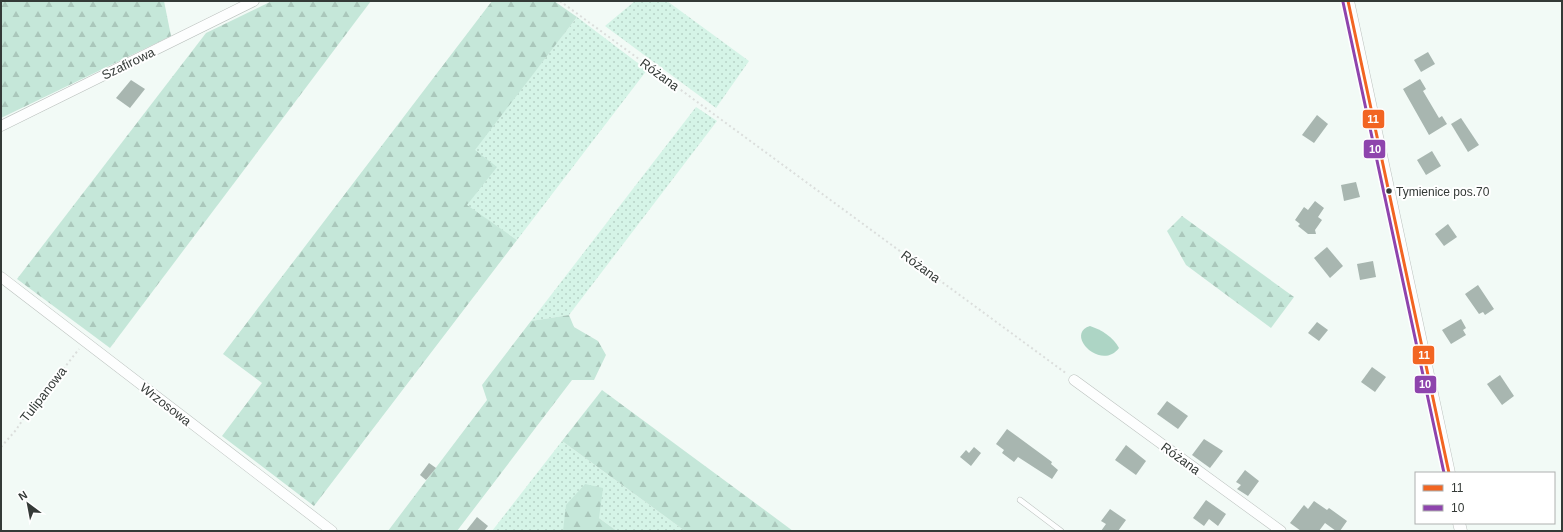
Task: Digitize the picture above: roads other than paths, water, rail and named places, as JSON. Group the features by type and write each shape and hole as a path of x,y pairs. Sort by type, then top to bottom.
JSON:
{"street":[{"name":"Szafirowa","path":"1,126 254,1"},
{"path":"1348,1 1449,472"},
{"name":"Wrzosowa","path":"1,277 332,531"},
{"name":"Różana","path":"1074,380 1281,531"}],"lane":[{"path":"1020,500 1061,531"}],"place":[{"name":"Tymienice pos.70","path":"1389,191"}]}
